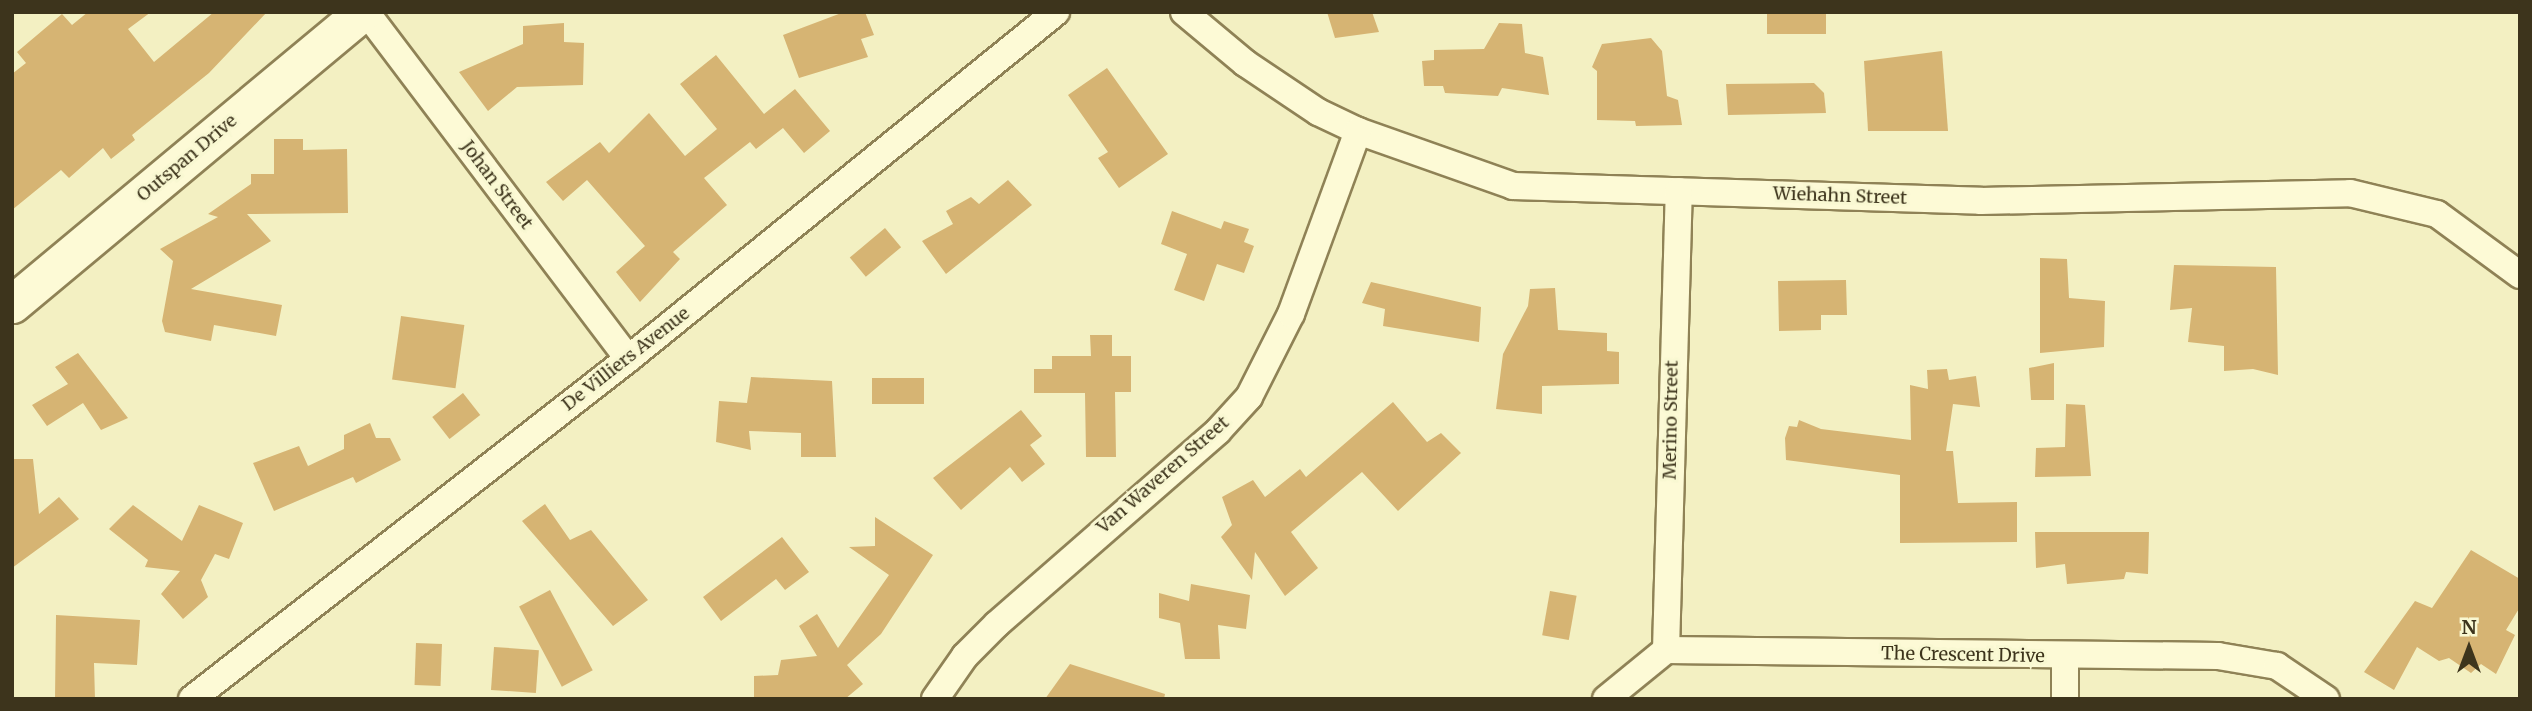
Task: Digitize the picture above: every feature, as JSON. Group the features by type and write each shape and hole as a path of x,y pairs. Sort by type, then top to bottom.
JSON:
{"street":[{"name":"Outspan Drive","path":"12,303 364,12"},
{"name":"Johan Street","path":"364,12 628,359"},
{"name":"De Villiers Avenue","path":"192,699 628,359 1055,12"},
{"name":"Wiehahn Street","path":"1184,12 1277,86 1358,131 1513,186 1981,201 2350,193 2437,214 2520,275"},
{"name":"Van Waveren Street","path":"934,699 965,656 997,624 1217,431 1249,397 1291,314 1358,131"},
{"name":"Merino Street","path":"1666,650 1679,191"},
{"name":"The Crescent Drive","path":"1666,650 2246,659 2277,666 2326,699"},
{"path":"1606,699 1666,650"},
{"path":"2065,657 2065,699"}],"building":[{"path":"88,12 151,12 128,29 154,62 214,12 267,12 209,73 132,135 135,140 111,159 103,148 69,178 61,170 12,210 12,74 26,63 17,52 62,14 72,25"},
{"path":"844,12 865,12 874,35 861,39 868,57 799,78 783,35"},
{"path":"1327,12 1372,12 1379,32 1335,38"},
{"path":"1767,12 1826,12 1826,34 1767,34"},
{"path":"564,23 564,42 584,43 583,85 517,87 488,111 459,72 523,44 523,26"},
{"path":"1499,23 1522,24 1525,53 1543,57 1549,95 1502,88 1498,96 1445,93 1443,86 1424,86 1422,61 1434,60 1434,50 1484,49"},
{"path":"1651,38 1662,51 1667,96 1678,100 1682,125 1636,126 1635,121 1597,120 1597,71 1592,67 1602,44"},
{"path":"1942,51 1948,131 1868,131 1864,61"},
{"path":"716,55 764,114 795,89 830,131 804,153 783,128 756,149 750,142 704,178 727,205 673,252 680,259 640,302 616,272 645,246 587,180 563,201 546,182 600,142 609,153 649,113 685,156 717,129 680,84"},
{"path":"1107,68 1168,154 1119,188 1098,158 1108,152 1068,95"},
{"path":"1814,83 1824,93 1826,113 1728,115 1726,84"},
{"path":"274,139 303,139 303,150 347,149 348,213 247,214 271,241 191,289 282,305 276,336 214,325 211,341 165,332 162,321 173,261 160,249 218,217 208,214 251,184 251,174 274,174"},
{"path":"1008,180 1032,205 946,274 922,241 953,224 946,211 971,197 979,204"},
{"path":"1172,211 1221,229 1224,221 1249,229 1244,242 1254,246 1244,273 1217,264 1204,301 1174,290 1187,254 1161,244"},
{"path":"885,228 901,247 866,277 850,258"},
{"path":"2040,258 2067,259 2069,298 2105,301 2104,347 2040,353"},
{"path":"2174,265 2276,267 2278,375 2253,369 2224,371 2224,346 2188,342 2192,308 2170,310"},
{"path":"1846,280 1847,315 1821,315 1821,330 1779,331 1778,281"},
{"path":"1371,282 1481,307 1479,342 1383,326 1385,309 1362,303"},
{"path":"1555,288 1558,330 1607,333 1607,351 1619,352 1619,384 1542,386 1542,414 1496,409 1503,354 1528,306 1530,289"},
{"path":"401,316 464,325 455,388 392,379"},
{"path":"1090,335 1112,335 1112,356 1131,356 1131,392 1115,392 1116,457 1086,457 1085,393 1034,393 1034,369 1052,369 1052,356 1091,356"},
{"path":"78,353 128,418 101,430 83,403 47,426 32,405 68,384 55,367"},
{"path":"2054,363 2054,400 2031,400 2029,368"},
{"path":"1947,369 1949,380 1976,376 1980,407 1953,404 1946,451 1953,451 1958,503 2017,502 2017,542 1900,543 1900,475 1786,460 1785,438 1789,426 1797,427 1799,420 1821,429 1911,440 1910,385 1928,389 1927,370"},
{"path":"751,377 832,381 836,457 801,457 801,433 749,431 751,450 716,442 719,401 747,403"},
{"path":"872,378 924,378 924,404 872,404"},
{"path":"463,393 480,415 450,439 432,417"},
{"path":"1393,402 1427,442 1441,433 1461,453 1398,511 1362,472 1291,532 1318,568 1285,596 1255,552 1252,580 1221,537 1232,525 1222,497 1253,480 1265,497 1300,469 1306,477"},
{"path":"2066,404 2085,405 2091,476 2035,477 2036,448 2065,447"},
{"path":"1021,410 1042,436 1030,445 1045,464 1022,482 1010,467 961,510 933,478"},
{"path":"370,423 376,438 390,438 401,460 356,483 353,477 274,511 253,463 299,446 308,466 344,449 344,435"},
{"path":"12,459 33,459 39,514 59,497 79,519 12,568"},
{"path":"545,504 570,540 591,530 648,600 613,626 522,521"},
{"path":"133,505 182,541 199,505 243,523 229,559 215,554 201,580 208,597 183,619 161,594 180,571 145,567 148,560 109,529"},
{"path":"875,517 933,555 881,634 847,665 863,684 845,699 754,699 754,676 778,675 781,660 817,656 799,626 817,614 838,648 889,575 849,547 875,546"},
{"path":"2035,532 2149,532 2148,574 2126,572 2124,579 2067,584 2065,564 2036,568"},
{"path":"782,537 809,572 785,590 776,579 721,621 703,597"},
{"path":"2471,550 2520,579 2520,607 2506,630 2515,635 2496,674 2481,664 2471,673 2449,658 2439,661 2417,647 2394,690 2364,672 2415,601 2432,608"},
{"path":"1191,584 1250,595 1246,629 1218,625 1220,659 1185,659 1180,623 1159,618 1159,593 1189,601"},
{"path":"550,590 593,670 562,687 519,606"},
{"path":"1550,591 1577,596 1569,640 1542,635"},
{"path":"56,615 140,620 137,665 94,663 95,699 55,699"},
{"path":"416,643 442,644 441,686 415,685"},
{"path":"494,647 539,650 536,693 491,690"},
{"path":"1070,664 1165,694 1164,699 1045,699"}]}
